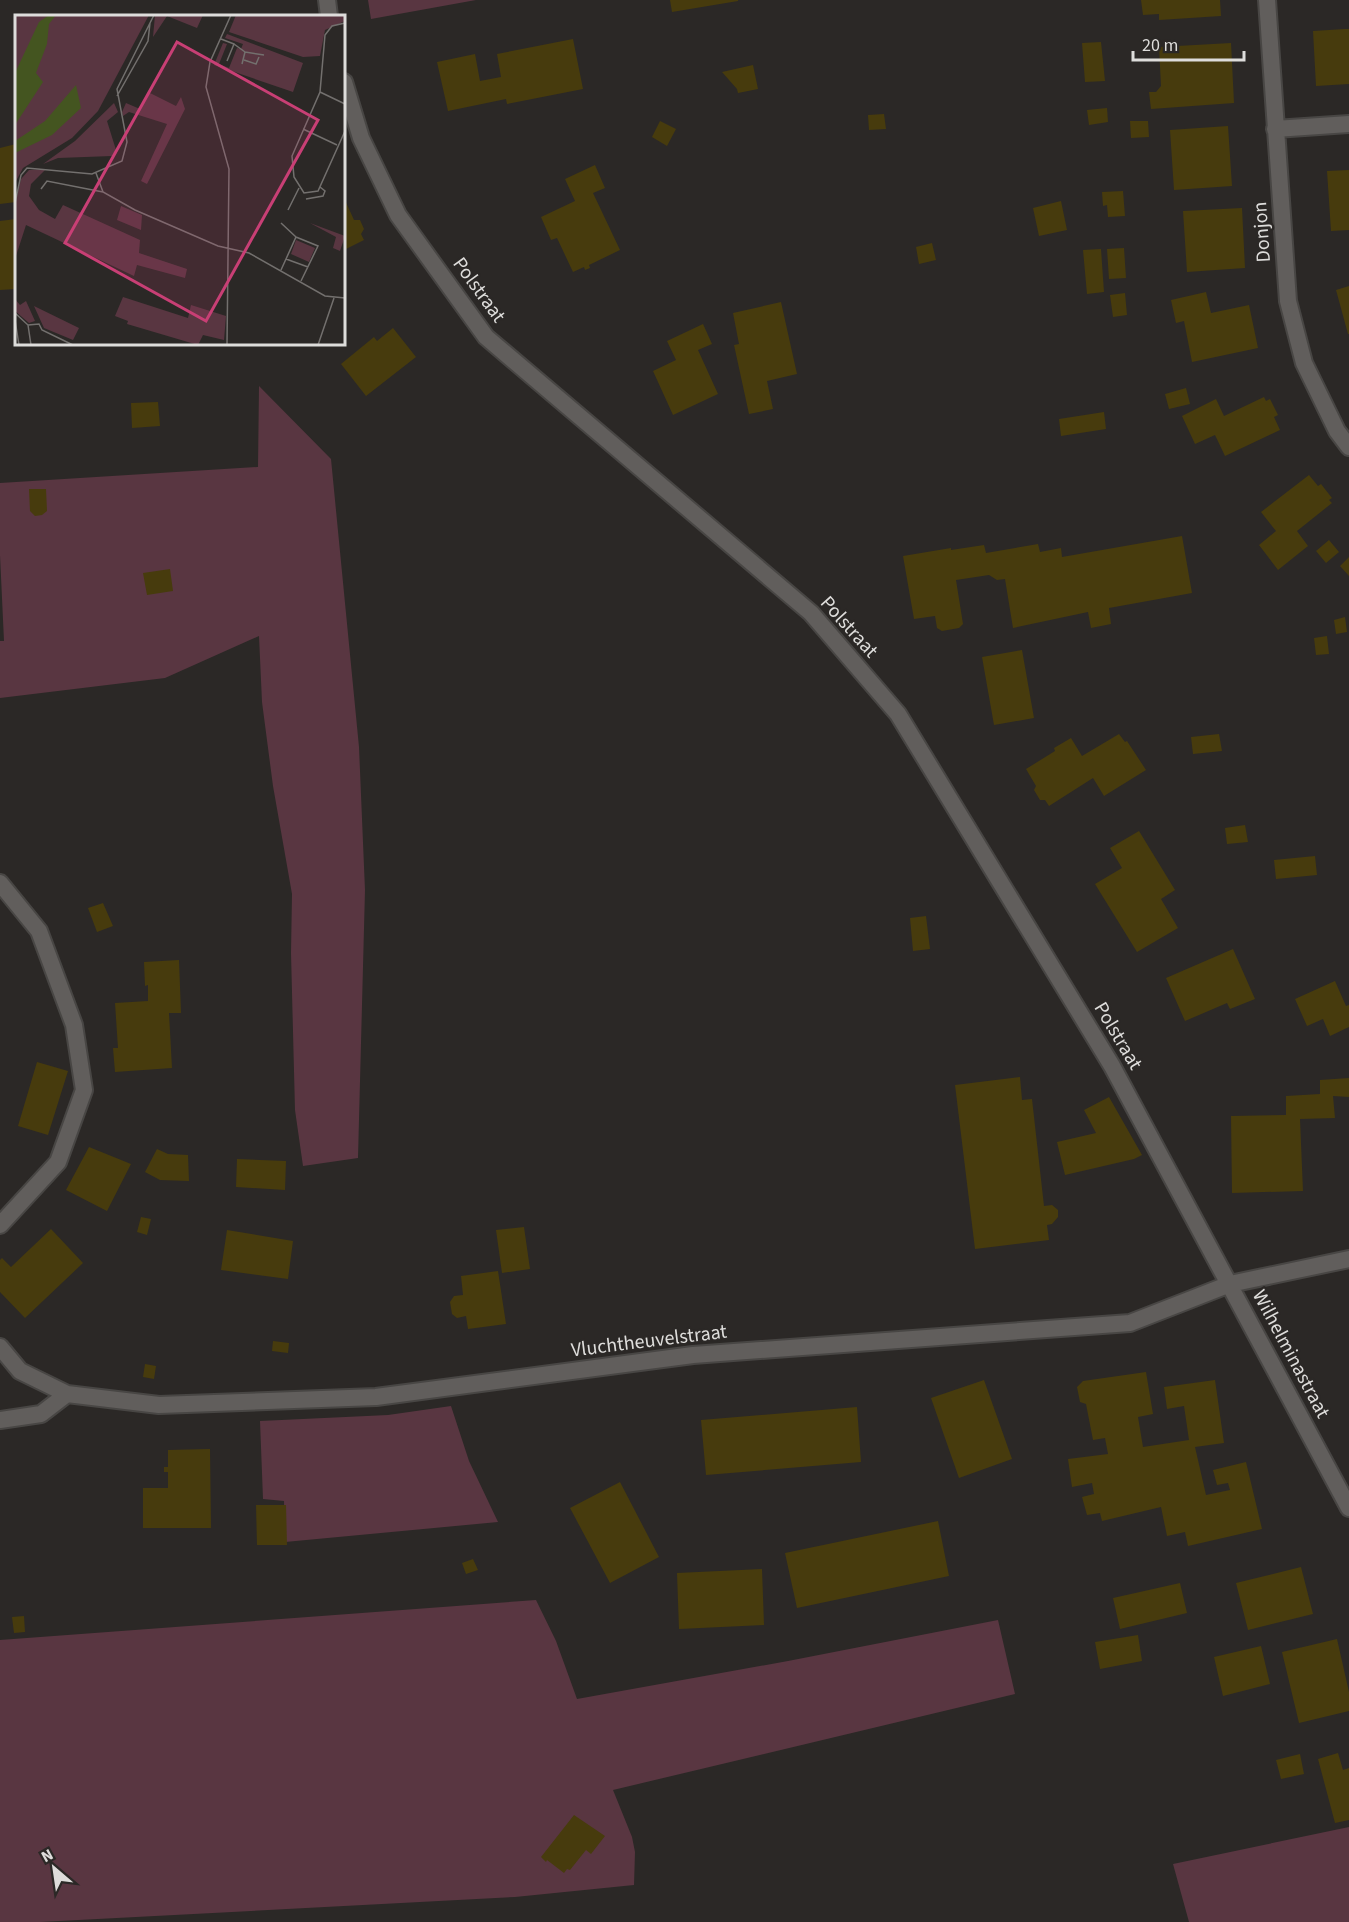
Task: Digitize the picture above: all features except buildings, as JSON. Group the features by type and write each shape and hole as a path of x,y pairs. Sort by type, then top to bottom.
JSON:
{"street":[{"path":"327,0 328,15"},
{"name":"Donjon","path":"1267,0 1288,301 1304,363 1337,431 1349,447"},
{"name":"Polstraat","path":"345,85 362,138 398,215 486,337 810,613 898,714 1112,1066 1230,1284"},
{"path":"1275,129 1349,124"},
{"path":"0,883 39,931 74,1026 84,1090 58,1162 0,1225"},
{"name":"Vluchtheuvelstraat","path":"0,1347 21,1371 67,1394 159,1405 376,1398 693,1355 1130,1323 1230,1284 1349,1259"},
{"name":"Wilhelminastraat","path":"1230,1284 1349,1508"},
{"path":"0,1420 41,1414 67,1394"}],"shaded area":[{"path":"368,0 476,0 371,19"},
{"path":"259,386 331,459 359,747 365,890 358,1158 303,1166 295,1110 291,953 292,894 273,786 262,702 259,636 165,678 0,698 0,641 4,641 0,555 0,483 258,467"},
{"path":"451,1406 469,1461 498,1522 285,1542 284,1501 263,1499 260,1421 388,1415"},
{"path":"536,1600 556,1641 577,1699 998,1620 1015,1694 613,1790 632,1837 635,1852 634,1885 515,1897 40,1922 0,1922 0,1640"},
{"path":"1349,1827 1349,1922 1189,1922 1173,1864"}]}
